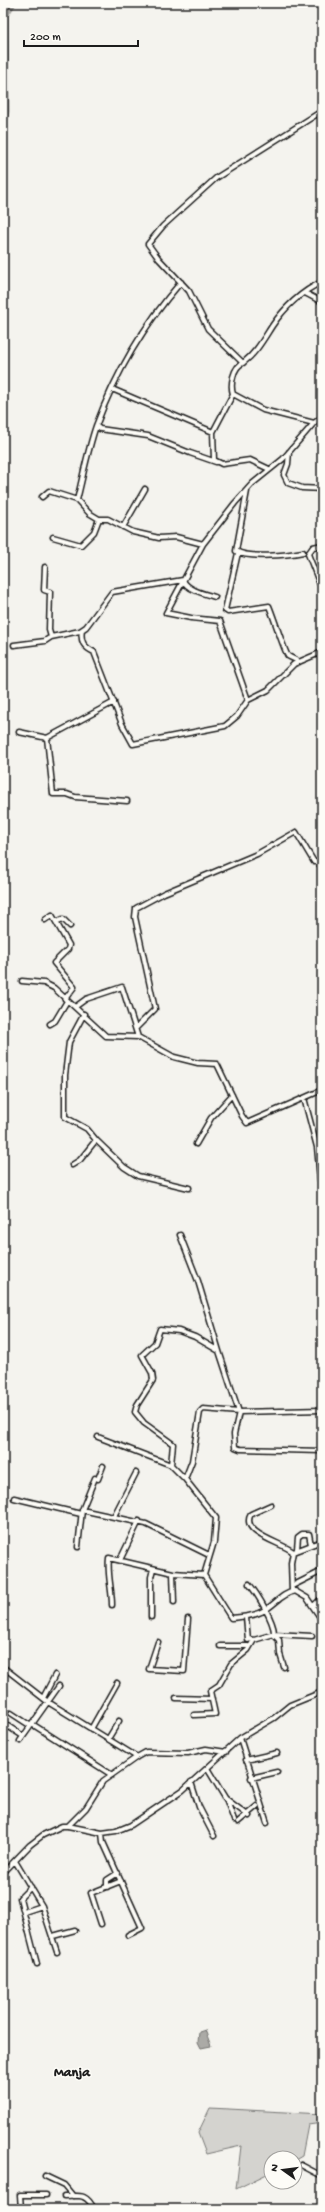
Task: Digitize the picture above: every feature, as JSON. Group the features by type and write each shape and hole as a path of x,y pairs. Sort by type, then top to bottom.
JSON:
{"street":[{"path":"243,363 208,330 194,298 148,244 150,240 216,178 322,111"},
{"path":"77,500 96,426 112,389 139,338 156,312 181,282"},
{"path":"216,462 214,457 213,432 234,394 232,382 236,370 256,351 288,306 305,293 308,288 322,282"},
{"path":"305,293 322,302"},
{"path":"112,389 213,432"},
{"path":"234,394 263,410 314,423"},
{"path":"248,700 220,621 167,614 183,580 203,544 235,503 269,469 290,452 314,423 322,417"},
{"path":"96,426 100,430 148,436 190,454 222,464 250,460 269,469"},
{"path":"290,452 284,475 288,483 302,488 322,489"},
{"path":"123,527 145,488"},
{"path":"42,497 44,493 49,491 77,500 89,513 99,519 108,519 133,532 159,538 176,537 203,544"},
{"path":"247,491 236,551 238,553 225,610 228,612 269,606 281,634 284,650 288,656 299,662"},
{"path":"322,505 322,521"},
{"path":"53,537 81,545 94,532 99,519"},
{"path":"321,587 308,554 313,548 322,545"},
{"path":"238,553 244,555 282,556 303,552"},
{"path":"45,567 44,590 50,592 49,630 51,638"},
{"path":"183,580 186,585 194,590 215,597"},
{"path":"14,646 45,641 82,630 112,592 183,580"},
{"path":"82,630 82,642 86,648 94,652 122,724 133,744 225,726 237,716 248,700 268,690 289,667 322,652"},
{"path":"19,732 47,738 114,702"},
{"path":"47,738 53,794 67,794 75,797 127,800"},
{"path":"136,1028 155,1009 135,917 136,908 164,893 257,854 296,832 314,862 317,862 322,867"},
{"path":"45,920 52,916 69,945 68,949 54,963 74,987 55,1021 50,1024"},
{"path":"56,922 63,919 70,926"},
{"path":"22,981 44,983 54,988 66,1000 84,1014 106,1036 138,1037 174,1057 198,1063 217,1064 242,1116 248,1123 322,1090"},
{"path":"75,1007 86,999 122,987 138,1037"},
{"path":"84,1014 69,1042 65,1075 64,1117 87,1129 96,1140 124,1167 138,1176 189,1188"},
{"path":"196,1144 211,1118 232,1095"},
{"path":"304,1098 317,1147 320,1180 322,1181"},
{"path":"72,1165 80,1160 96,1140"},
{"path":"180,1235 198,1281 239,1412 234,1441 237,1448 311,1452 322,1451"},
{"path":"171,1465 173,1444 144,1423 135,1414 136,1405 153,1380 152,1373 142,1355 154,1343 160,1329 179,1331 195,1337 219,1351"},
{"path":"185,1479 192,1461 201,1410 206,1408 239,1412 322,1410"},
{"path":"98,1437 171,1465 185,1479 216,1518 214,1542 204,1575 231,1618 246,1617 265,1610 292,1592 300,1594 313,1606 322,1620"},
{"path":"78,1547 81,1512 103,1466"},
{"path":"114,1516 136,1473"},
{"path":"14,1498 81,1512 139,1521 209,1555"},
{"path":"271,1505 251,1514 250,1523 255,1532 260,1536 279,1543 293,1552"},
{"path":"120,1560 139,1521"},
{"path":"297,1549 298,1537 302,1534 309,1534 311,1545"},
{"path":"292,1592 291,1563 293,1552 297,1549 322,1541"},
{"path":"112,1605 112,1588 108,1568 109,1558 173,1573 204,1575"},
{"path":"151,1617 151,1577 153,1569"},
{"path":"292,1586 322,1571"},
{"path":"173,1573 174,1602"},
{"path":"249,1584 265,1610 274,1635 279,1640 280,1654 284,1667"},
{"path":"313,1606 322,1598"},
{"path":"194,1715 215,1714 210,1691 219,1685 231,1664 248,1650 246,1617"},
{"path":"158,1642 149,1669 184,1671 188,1619"},
{"path":"248,1639 254,1640 274,1635 312,1636"},
{"path":"220,1646 248,1646 254,1640"},
{"path":"3,1667 48,1702 137,1757"},
{"path":"43,1698 55,1675"},
{"path":"91,1729 117,1683"},
{"path":"20,1741 58,1686"},
{"path":"68,1826 102,1833 116,1831 131,1825 191,1782 240,1738 274,1718 290,1705 322,1692"},
{"path":"176,1698 212,1699"},
{"path":"11,1713 112,1775"},
{"path":"108,1739 119,1721"},
{"path":"3,1723 24,1736"},
{"path":"240,1738 251,1778 267,1823"},
{"path":"3,1873 30,1845 43,1835 68,1826 86,1808 103,1781 146,1752 188,1752 206,1749 226,1752"},
{"path":"246,1760 277,1753"},
{"path":"207,1768 236,1821 248,1816 257,1806"},
{"path":"251,1778 277,1772"},
{"path":"191,1782 199,1807 214,1836"},
{"path":"224,1797 248,1816"},
{"path":"102,1833 102,1842 118,1873 142,1928 128,1935"},
{"path":"15,1861 42,1906 57,1952"},
{"path":"107,1887 107,1880 118,1873"},
{"path":"101,1924 91,1893 121,1881"},
{"path":"31,1887 20,1898 37,1964"},
{"path":"24,1912 42,1906"},
{"path":"53,1936 75,1930"},
{"path":"303,2166 322,2176"},
{"path":"44,2176 64,2185 74,2196"},
{"path":"21,2209 20,2195 46,2195"},
{"path":"64,2196 85,2196 89,2199 94,2209"}],"shaded area":[{"path":"205,2030 211,2046 201,2048 198,2042 199,2032"},
{"path":"210,2108 322,2114 322,2123 308,2125 303,2151 263,2150 263,2176 236,2189 241,2146 206,2154 198,2133"}],"waterway":[{"path":"3,130 6,111 5,15 13,3"}],"district":[{"name":"Manja","path":"72,2071"}]}
